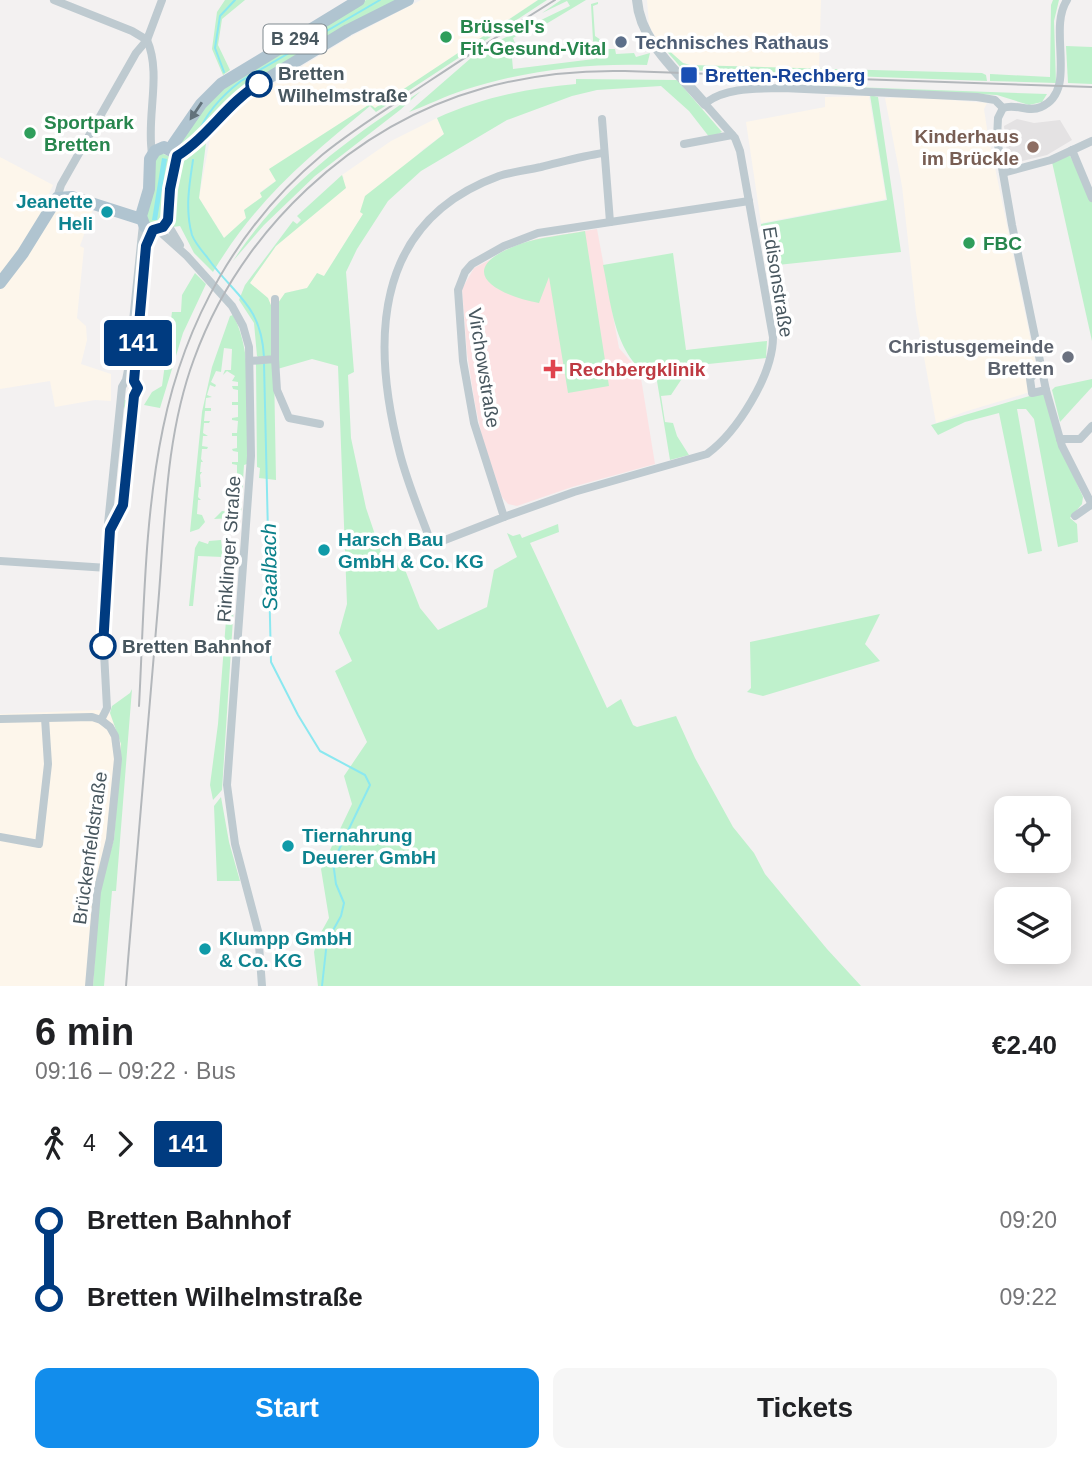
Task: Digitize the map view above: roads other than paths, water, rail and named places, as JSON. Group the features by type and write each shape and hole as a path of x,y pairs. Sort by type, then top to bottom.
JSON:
{"main road":[{"name":"B 294","path":"152,225 165,152 204,99 221,84 359,0"},
{"name":"B 294","path":"152,225 149,163 165,152 206,134 247,91 348,30 408,0"},
{"path":"109,208 136,208 149,189"},
{"path":"1,280 23,253 57,198 72,197 152,225"}],"street":[{"path":"54,0 148,40 153,57 150,142 165,152"},
{"path":"57,198 61,185 136,52 148,40 162,0"},
{"path":"637,0 642,28 705,104 716,96 729,93 783,88 977,97 995,100 1003,108"},
{"path":"643,0 645,19 653,43"},
{"path":"1067,0 1059,21 1060,75 1056,96 1045,105 1034,109 1010,105 1003,108 996,130 1046,390 1060,439 1092,504 1075,516"},
{"name":"Edisonstraße","path":"504,517 573,492 699,457 716,448 726,438 767,370 773,347 740,151 732,135 705,104"},
{"path":"602,118 610,222"},
{"path":"684,144 732,135"},
{"path":"1003,173 1036,165 1092,141"},
{"path":"1072,150 1092,198"},
{"path":"504,517 432,545 401,457 389,393 385,319 394,276 405,252 425,225 444,206 476,187 500,176 603,153"},
{"name":"Virchowstraße","path":"504,517 474,423 463,361 458,290 465,272 472,264 504,246 538,233 748,201"},
{"path":"0,719 70,716 101,720 107,708 103,642 118,414 121,387 130,381 152,225"},
{"name":"Rinklinger Straße","path":"152,225 187,256 232,306 247,336 253,361 251,456 228,785 235,844 258,931 262,986"},
{"path":"275,299 273,359 277,390 289,418 320,424"},
{"path":"253,361 273,359"},
{"path":"1041,366 1030,379 1032,393 1046,390"},
{"path":"110,530 123,505 134,396 138,388 130,381"},
{"path":"122,392 126,396 134,396"},
{"path":"1060,439 1080,439 1092,426"},
{"path":"111,502 117,507 123,505"},
{"path":"0,561 108,568"},
{"path":"0,837 39,844 48,764 45,718"},
{"name":"Brückenfeldstraße","path":"89,986 97,892 110,839 118,759 115,736 110,727 101,720"}],"water":[{"path":"162,158 167,159 157,220 152,220"}],"waterway":[{"name":"Saalbach","path":"224,72 215,48 220,16 235,0"},
{"path":"198,134 216,104 241,81 380,0"},
{"name":"Saalbach","path":"193,160 188,207 192,235 201,250 252,312 258,324 264,357"},
{"name":"Saalbach","path":"264,363 271,662 320,751 365,775 370,785 333,862 336,884 344,903 341,916 327,941 322,986"}],"railway":[{"path":"139,706 148,532 163,428 185,350 219,278 265,212 292,182 322,155 376,116 555,0"},
{"path":"126,986 165,512 177,419 194,359 215,312 241,267 272,226 307,189 347,156 390,128 436,105 501,83 554,74 625,71 1092,87"}],"place":[{"name":"Brüssel's Fit-Gesund-Vital","path":"446,37"},
{"name":"Technisches Rathaus","path":"621,42"},
{"name":"Bretten-Rechberg","path":"689,75"},
{"name":"Bretten Wilhelmstraße","path":"259,84"},
{"name":"Sportpark Bretten","path":"30,133"},
{"name":"Kinderhaus im Brückle","path":"1033,147"},
{"name":"Jeanette Heli","path":"107,212"},
{"name":"FBC","path":"969,243"},
{"name":"Christusgemeinde Bretten","path":"1068,357"},
{"name":"Rechbergklinik","path":"553,369"},
{"name":"Harsch Bau GmbH & Co. KG","path":"324,550"},
{"name":"Bretten Bahnhof","path":"103,646"},
{"name":"Tiernahrung Deuerer GmbH","path":"288,846"},
{"name":"Klumpp GmbH & Co. KG","path":"205,949"}]}
